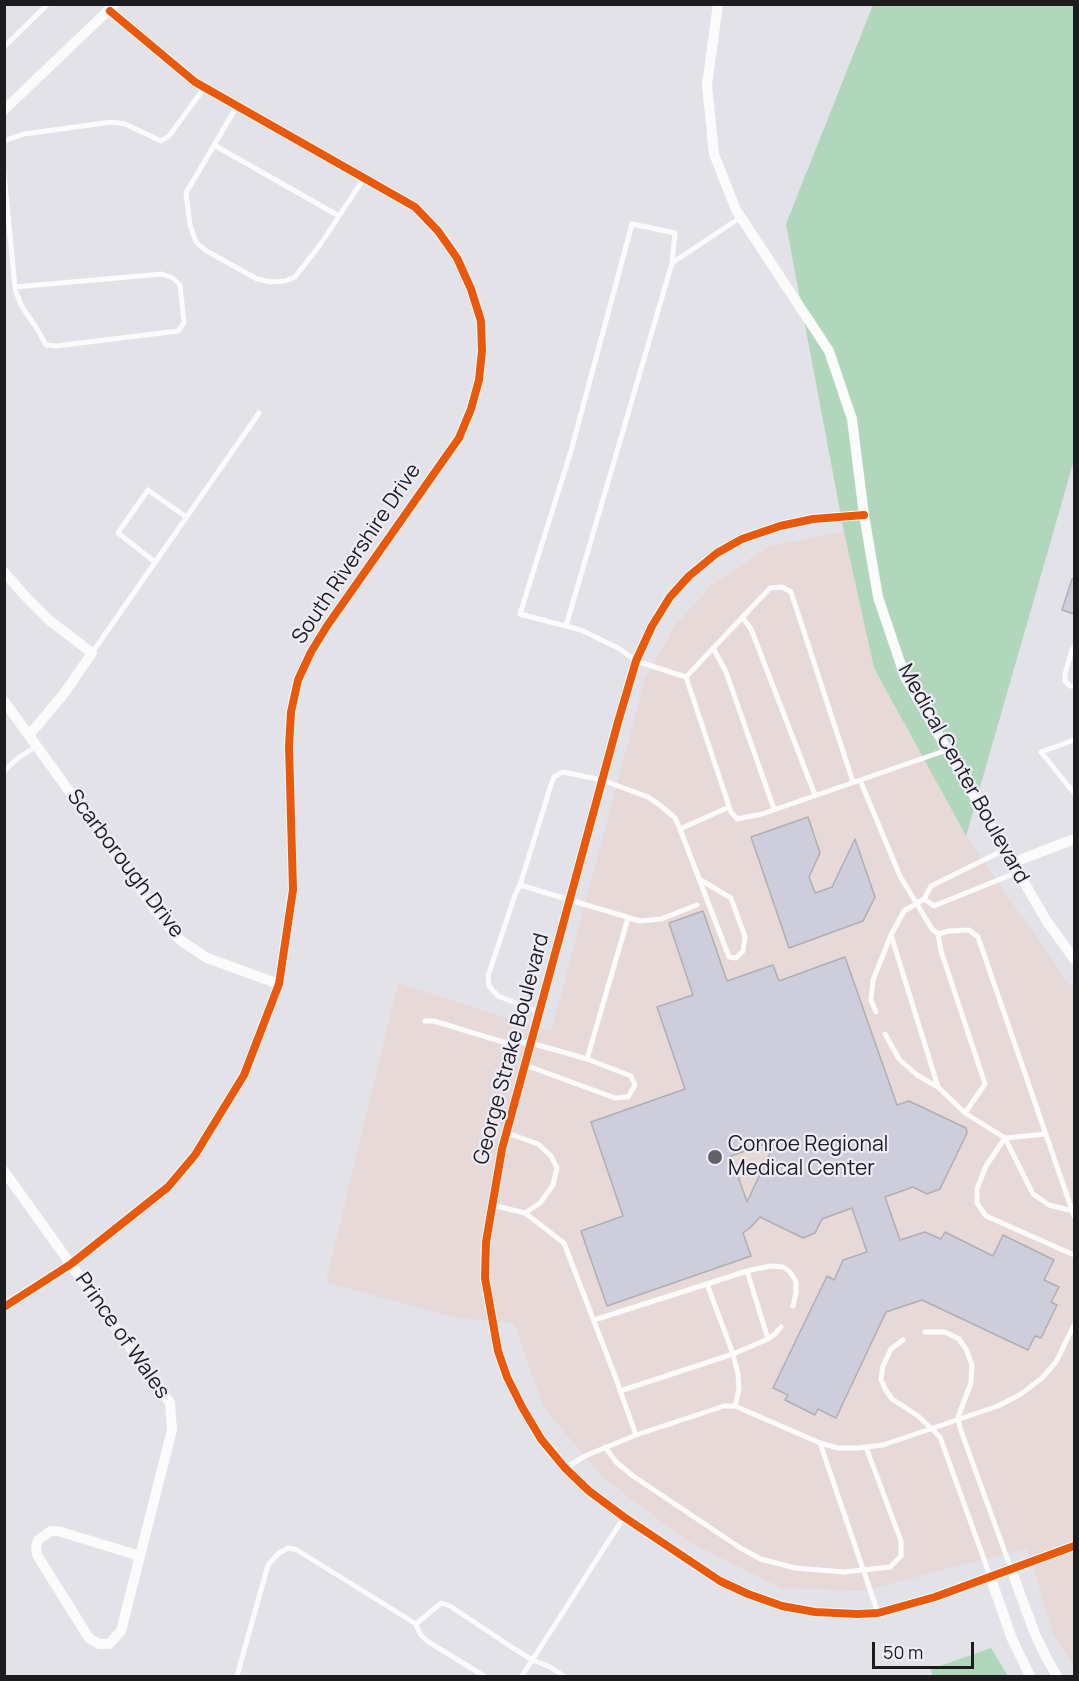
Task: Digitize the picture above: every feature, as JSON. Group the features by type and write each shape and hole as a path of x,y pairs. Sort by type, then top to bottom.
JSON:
{"street":[{"name":"Medical Center Boulevard","path":"718,4 707,85 714,154 736,210 829,351 852,419 864,515 878,597 905,676 1004,850 1046,920 1074,959"},
{"name":"South Rivershire Drive","path":"4,1307 71,1264 168,1187 195,1155 244,1076 279,984 293,890 289,746 291,712 298,681 311,652 327,626 459,438 471,409 479,380 482,351 481,321 471,289 457,258 438,231 415,207 195,82 112,8"},
{"path":"4,110 112,8"},
{"name":"George Strake Boulevard","path":"864,515 813,519 780,526 742,539 717,553 689,576 670,597 652,626 636,661 507,1133 486,1242 485,1278 498,1351 507,1377 541,1439 565,1468 589,1491 720,1581 782,1606 814,1612 857,1614 878,1613 935,1597 990,1576"},
{"path":"4,572 48,620 92,653 63,694 29,735"},
{"name":"Scarborough Drive","path":"4,701 156,911 180,940 207,958 279,984"},
{"path":"1015,868 1074,839"},
{"name":"Prince of Wales","path":"4,1171 170,1403 171,1430 140,1556 121,1632 109,1644 99,1644 88,1638 37,1555 38,1540 51,1531 58,1532 140,1556"},
{"path":"1030,1677 1012,1639 990,1576 1074,1546"},
{"path":"1011,1569 1035,1634 1057,1677"}],"lane":[{"path":"6,43 48,4"},
{"path":"4,141 24,134 112,122 125,124 161,141 170,136 205,87"},
{"path":"237,105 186,193 190,225 196,242 205,250 257,279 271,282 285,281 295,277 320,245 364,178"},
{"path":"214,145 339,216"},
{"path":"4,174 15,287 22,308 46,345 56,346 178,331 184,322 180,285 174,278 162,274 15,287"},
{"path":"672,263 741,218"},
{"path":"566,626 672,263 675,234 632,224 571,451 520,614 581,630 620,649 636,661 686,677"},
{"path":"92,653 259,413"},
{"path":"155,562 118,533 148,490 186,517"},
{"path":"686,677 770,588 782,587 792,592 853,782"},
{"path":"742,617 751,629 815,795"},
{"path":"1074,647 1065,681 1074,686"},
{"path":"713,648 726,672 774,809"},
{"path":"686,677 729,807 737,819 762,814 947,750"},
{"path":"1074,740 1041,752 1074,793"},
{"path":"4,771 18,758 37,746"},
{"path":"540,1012 498,996 489,986 488,976 554,777 563,772 602,780 648,797 675,818 729,957 736,958 743,951 745,937 731,898 699,879"},
{"path":"860,780 900,876 932,929 938,934 941,951 985,1084 965,1113"},
{"path":"680,829 729,807"},
{"path":"876,1012 871,999 873,980 891,935 904,911 924,899 931,886 1004,850"},
{"path":"924,899 934,906 1015,868"},
{"path":"520,885 640,921 661,919 697,905"},
{"path":"588,1059 628,918"},
{"path":"938,934 969,930 978,937 1074,1214"},
{"path":"891,935 938,1087"},
{"path":"425,1021 434,1021 503,1042 531,1043 588,1059 631,1076 635,1085 628,1097 615,1098 525,1065"},
{"path":"885,1034 899,1059 917,1075 938,1087 965,1113 1005,1138 1033,1194 1049,1205 1074,1214"},
{"path":"507,1133 538,1144 551,1156 557,1168 553,1185 547,1194 540,1203 525,1213"},
{"path":"1005,1138 1046,1134"},
{"path":"1005,1138 986,1166 977,1189 977,1203 986,1215 1074,1255"},
{"path":"492,1206 525,1213 564,1243 636,1435"},
{"path":"594,1320 747,1271 770,1266 783,1267 796,1281 793,1306"},
{"path":"747,1271 768,1339"},
{"path":"707,1284 734,1354 739,1389 735,1406"},
{"path":"565,1468 605,1447 724,1406 735,1406 820,1443 838,1448 883,1445 998,1406 1021,1394 1056,1362 1074,1325"},
{"path":"620,1391 734,1354 768,1339 781,1327"},
{"path":"925,1332 945,1332 959,1339 972,1365 971,1383 959,1420 960,1428 1011,1569"},
{"path":"903,1340 891,1349 883,1366 881,1379 892,1399 918,1416 940,1437 990,1576"},
{"path":"820,1443 878,1613"},
{"path":"605,1447 616,1462 633,1476 742,1549 761,1559 795,1568 844,1572 890,1567 901,1556 901,1541 866,1447"},
{"path":"522,1677 624,1517"},
{"path":"237,1677 268,1565 279,1553 288,1548 297,1550 416,1624 420,1634 428,1641 484,1677"},
{"path":"416,1624 441,1603 450,1606 533,1660 550,1666 564,1677"}],"shaded area":[{"name":"Conroe Regional Medical Center","path":"844,532 874,668 966,836 1068,983 1074,988 1074,1667 1053,1632 1027,1548 862,1591 781,1588 687,1541 602,1477 544,1408 514,1323 456,1318 326,1282 398,983 551,1032 645,679 675,626 711,585 769,546"}],"green space":[{"path":"873,5 1074,5 1074,460 966,836 874,668 844,532 786,224"},
{"path":"991,1648 1008,1676 932,1676 931,1669"}],"building":[{"path":"1072,579 1074,579 1074,614 1062,610"},
{"path":"808,817 820,853 809,877 815,893 832,887 855,839 875,897 863,921 789,948 751,837"},
{"path":"703,911 727,981 773,965 779,981 845,957 897,1105 909,1101 966,1128 967,1133 940,1189 927,1194 913,1187 885,1197 900,1240 925,1232 941,1239 945,1232 993,1256 1003,1235 1054,1260 1044,1280 1059,1287 1051,1302 1057,1305 1041,1338 1035,1336 1028,1350 922,1300 886,1312 836,1418 818,1409 815,1415 785,1400 788,1395 773,1388 827,1276 834,1280 843,1260 867,1252 852,1208 822,1219 815,1233 803,1238 760,1217 743,1233 751,1256 607,1306 581,1231 623,1216 591,1122 685,1089 657,1007 693,995 669,923","holes":["776,1140 747,1202 731,1156"]}],"cycle path":[{"path":"4,1307 71,1264 168,1187 195,1155 244,1075 279,984 293,890 289,746 291,712 298,680 327,626 459,438 471,409 479,380 482,351 481,321 471,289 457,258 438,231 415,207 195,82 110,11"},
{"path":"864,515 813,519 780,526 742,539 717,553 689,576 670,597 652,626 636,661 502,1149 486,1242 485,1278 498,1351 507,1377 541,1439 565,1468 589,1491 720,1581 782,1606 815,1612 878,1613 935,1597 1074,1546"}],"place":[{"name":"Conroe Regional Medical Center","path":"715,1157"}]}
